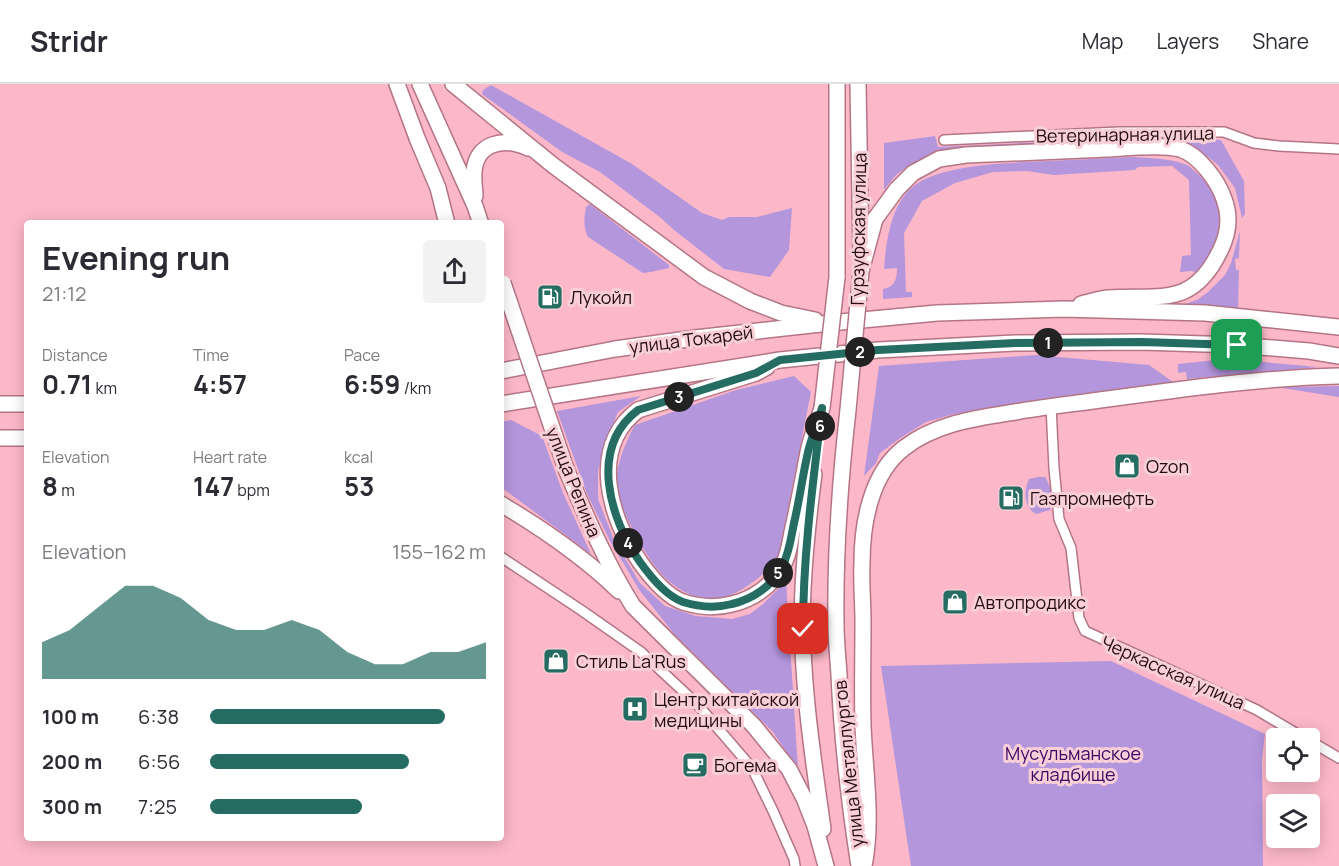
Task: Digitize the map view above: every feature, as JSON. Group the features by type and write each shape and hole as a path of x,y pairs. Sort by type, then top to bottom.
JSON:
{"main road":[{"path":"397,84 438,188 446,220"},
{"path":"420,84 480,220"},
{"path":"453,84 554,166 704,277 750,301 781,312 830,323"},
{"name":"Гурзуфская улица","path":"822,408 837,277 837,84"},
{"name":"Гурзуфская улица","path":"848,410 861,271 858,84"},
{"path":"475,206 474,172 479,156 485,149 498,142 517,142 539,153"},
{"path":"861,271 875,219 897,189 913,173 939,159 966,155 1166,148 1180,150 1203,166 1220,188 1225,200 1229,224 1225,242 1214,264 1203,278 1193,286 1167,296 1106,298 1064,309"},
{"name":"улица Репина","path":"504,287 566,469 598,543 619,584 633,606 754,726 789,769 815,826 827,866"},
{"path":"1064,309 1205,314 1339,327"},
{"name":"улица Токарей","path":"504,370 627,347 830,323 937,313 1064,309"},
{"name":"улица Токарей","path":"504,404 780,360 878,350 1015,343 1142,342 1237,345 1339,356"},
{"path":"780,360 756,373 638,410 623,425 616,437 609,465 608,484 613,508 623,534 648,574 681,602 701,606 720,607 739,603 753,597 771,582 782,567 788,552 809,449 822,408"},
{"path":"864,866 868,846 868,815 863,727 861,562 864,530 871,501 886,466 904,448 939,429 975,418 1217,384 1339,376"},
{"path":"0,404 24,404"},
{"name":"улица Металлургов","path":"822,408 808,524 803,619 806,695 827,866"},
{"name":"улица Металлургов","path":"848,410 838,507 836,627 842,733 859,866"},
{"path":"0,438 24,438"},
{"path":"504,506 575,553 633,606"}],"street":[{"name":"Ветеринарная улица","path":"944,140 1119,132 1224,132 1254,142 1279,146 1339,149"},
{"name":"Черкасская улица","path":"1051,406 1059,519 1071,548 1079,618 1085,631 1257,710 1287,728"},
{"path":"504,559 641,652 697,704 752,768 773,811 795,866"},
{"path":"1320,747 1339,758"}],"green space":[{"path":"491,85 632,164 702,213 722,220 729,217 757,217 792,208 789,250 770,277 724,269 600,172 562,152 482,94 483,90"},
{"path":"935,136 938,147 1147,137 1221,140 1244,181 1245,214 1242,218 1235,188 1218,165 1194,146 1170,141 940,154 913,163 896,175 884,190 884,143"},
{"path":"1132,157 1167,160 1187,165 1210,188 1218,205 1221,233 1217,246 1198,273 1180,272 1182,256 1191,255 1189,180 1172,166 1054,175 1027,171 993,172 955,183 922,201 904,233 906,292 912,292 912,297 883,299 883,289 893,284 897,276 897,268 884,269 893,218 908,191 920,182 936,175 974,166"},
{"path":"590,204 669,265 669,268 643,273 588,237 584,219 586,207"},
{"path":"1240,231 1239,258 1235,259 1236,270 1239,270 1238,311 1179,306 1197,300 1225,275 1231,263"},
{"path":"1036,355 1149,365 1173,382 954,414 926,422 880,453 876,463 864,476 879,366"},
{"path":"1216,360 1318,367 1187,379 1186,372 1178,373 1178,364"},
{"path":"794,376 811,392 777,564 734,594 718,598 703,598 689,594 665,578 655,566 622,507 617,478 619,462 628,438 635,425 736,390"},
{"path":"1339,386 1339,397 1282,388 1288,387"},
{"path":"641,396 618,412 604,447 598,471 598,499 614,540 640,583 665,606 696,616 732,619 750,614 786,581 798,769 773,732 675,635 640,591 610,541 587,494 557,411"},
{"path":"511,420 542,436 563,493 591,554 504,489 504,421"},
{"path":"1045,477 1052,502 1050,510 1036,514 1027,503 1026,488 1029,479"},
{"name":"Мусульманское кладбище","path":"1111,661 1265,734 1262,758 1263,866 911,866 881,666"}],"place":[{"name":"Лукойл","path":"550,297"},
{"name":"Ozon","path":"1127,466"},
{"name":"Газпромнефть","path":"1011,498"},
{"name":"Автопродикс","path":"955,602"},
{"name":"Стиль La'Rus","path":"556,661"},
{"name":"Центр китайской медицины","path":"635,709"},
{"name":"Богема","path":"695,765"}],"route":[{"path":"803,629 806,546 822,408 809,449 800,500 788,552 782,567 771,582 753,597 720,607 681,602 665,590 648,574 623,534 613,508 608,484 609,465 616,437 629,417 638,410 756,373 780,360 878,350 1015,343 1142,342 1237,345"}]}
